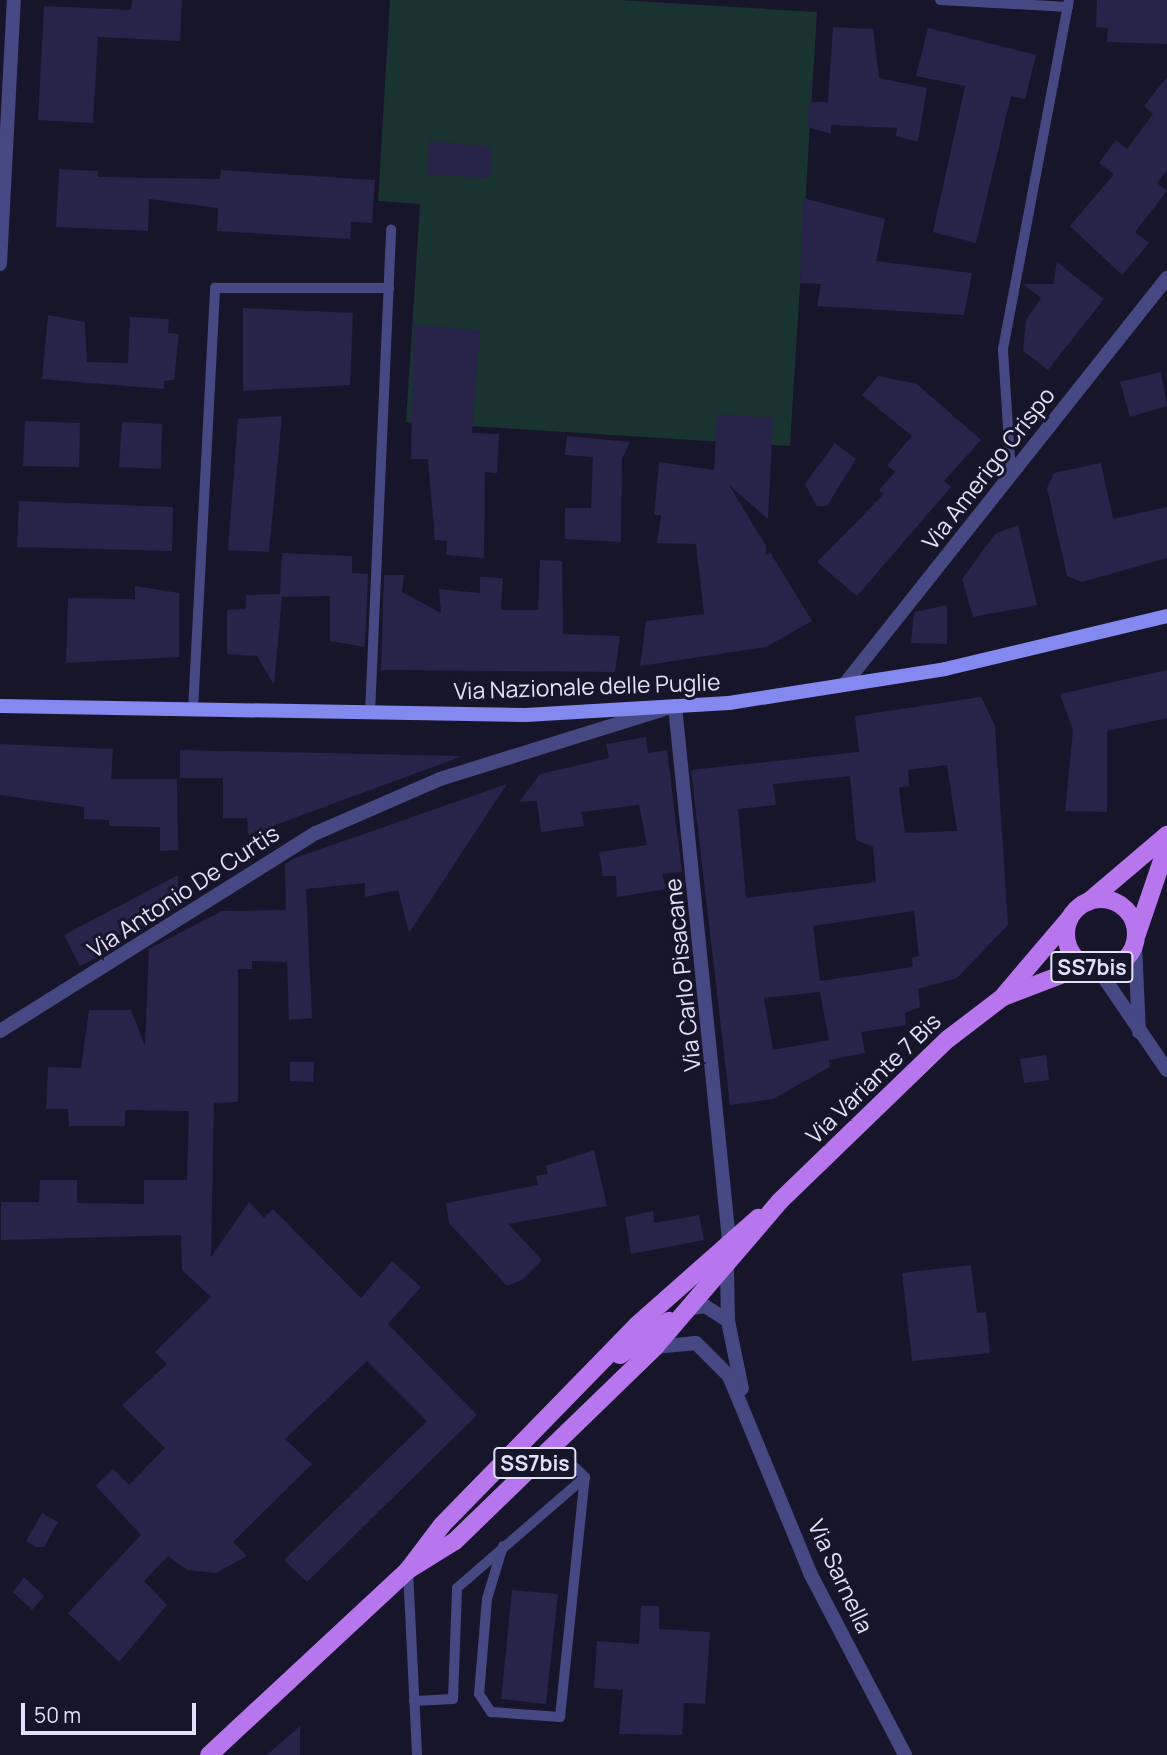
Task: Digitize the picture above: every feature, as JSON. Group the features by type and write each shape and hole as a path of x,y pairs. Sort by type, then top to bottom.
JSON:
{"main road":[{"name":"Via Nazionale delle Puglie","path":"0,706 526,715 675,706 844,685 945,669 1167,616"},
{"name":"SS7bis","path":"1167,835 1071,916 1070,950 1093,967 1121,963 1136,939 1167,846"},
{"name":"SS7bis","path":"1088,902 1121,905 1136,939"},
{"name":"Via Variante 7 Bis","path":"408,1570 455,1541 655,1347 780,1201 947,1039 1003,997 1071,916"},
{"name":"Via Variante 7 Bis","path":"1003,997 1093,967"},
{"name":"Via Variante 7 Bis","path":"209,1755 408,1570 442,1525 602,1367 637,1325 729,1240 780,1201"},
{"name":"Via Variante 7 Bis","path":"602,1367 686,1309"}],"street":[{"path":"0,264 14,0"},
{"name":"Via Amerigo Crispo","path":"844,685 1167,278"},
{"name":"Via Antonio De Curtis","path":"0,1031 316,833 440,779 675,706"},
{"name":"Via Carlo Pisacane","path":"675,706 729,1240"},
{"path":"1136,939 1139,1033"},
{"path":"1093,967 1167,1070"},
{"path":"727,1266 728,1321 747,1411"},
{"path":"686,1309 705,1306 728,1321"},
{"path":"655,1347 684,1339 706,1349 747,1411"},
{"name":"Via Sarnella","path":"747,1411 810,1573 905,1755"}],"lane":[{"path":"940,0 1069,4 1003,349 1012,474"},
{"path":"370,714 391,229"},
{"path":"193,710 215,289 389,288"},
{"path":"553,1446 585,1478"},
{"path":"414,1701 453,1699 457,1588 585,1478"},
{"path":"503,1546 487,1599 479,1695 491,1712 560,1717 585,1478"},
{"path":"408,1570 417,1755"}],"green space":[{"path":"390,0 620,0 817,12 790,446 406,422 420,204 378,201"}],"building":[{"path":"132,0 182,0 180,41 98,37 93,123 38,120 44,6 131,10"},
{"path":"1097,0 1167,0 1167,44 1107,42 1108,28 1096,27"},
{"path":"833,27 873,29 879,78 927,88 918,142 896,136 897,128 831,125 831,134 808,127 809,102 828,102"},
{"path":"928,28 1036,55 1025,99 1011,96 976,243 933,232 965,86 916,76"},
{"path":"1167,77 1167,170 1157,183 1167,191 1135,232 1149,243 1122,275 1070,226 1114,174 1099,163 1116,140 1127,149 1153,114 1144,106"},
{"path":"429,141 492,147 490,178 427,174"},
{"path":"59,169 98,171 98,177 220,179 221,170 375,180 372,223 351,222 350,239 217,231 218,208 149,199 148,231 56,227"},
{"path":"803,198 885,219 876,261 972,273 964,315 817,306 821,284 800,283"},
{"path":"1057,262 1104,299 1048,370 1023,351 1026,320 1041,298 1023,284 1053,284"},
{"path":"243,308 353,313 350,385 243,391"},
{"path":"48,315 85,322 87,362 128,363 130,317 169,319 168,333 179,334 174,380 164,381 164,389 42,379"},
{"path":"414,324 480,331 472,433 499,434 497,473 485,472 484,558 446,555 447,541 435,540 428,459 411,459"},
{"path":"1161,372 1167,406 1130,417 1120,382"},
{"path":"878,376 917,384 981,440 944,481 951,487 857,596 817,562 884,494 879,490 895,472 887,465 912,436 862,395"},
{"path":"717,414 773,418 768,519 729,485 766,546 766,556 770,552 812,621 766,647 640,666 646,621 704,614 696,544 657,543 661,515 654,515 659,462 714,470"},
{"path":"282,416 269,552 228,550 238,419"},
{"path":"25,421 80,423 79,467 23,466"},
{"path":"122,422 162,424 161,469 119,467"},
{"path":"567,436 630,442 622,459 621,542 565,539 565,508 591,508 593,457 565,455"},
{"path":"835,443 856,459 827,506 817,506 805,484"},
{"path":"1101,463 1113,519 1167,507 1167,558 1082,582 1067,576 1047,488 1054,473"},
{"path":"19,501 173,507 172,551 17,547"},
{"path":"1018,525 1037,605 973,617 962,579 995,534"},
{"path":"282,553 352,556 352,573 368,574 365,647 330,641 330,596 282,597 274,685 257,656 227,654 227,610 246,609 246,595 280,594"},
{"path":"540,560 562,561 563,634 620,636 615,672 381,670 384,575 404,575 402,592 441,613 439,589 480,593 480,577 503,578 501,610 538,610"},
{"path":"135,586 179,593 179,657 66,663 68,598 135,599"},
{"path":"947,605 947,644 911,643 914,612"},
{"path":"1167,670 1167,718 1107,731 1107,812 1065,811 1073,730 1060,694"},
{"path":"981,697 995,726 1008,925 957,978 918,989 920,1007 905,1013 906,1025 861,1032 865,1053 829,1060 830,1067 773,1099 730,1105 691,770 859,752 855,716","holes":["947,765 957,831 905,833 899,788 909,786 908,770","850,776 856,840 873,847 876,882 746,898 738,809 776,805 773,784","914,911 919,956 912,958 913,967 820,981 813,926","820,992 829,1040 773,1050 764,998"]},
{"path":"646,737 648,753 667,750 682,872 662,874 666,889 617,897 616,876 603,876 599,852 647,845 639,805 581,812 584,826 541,832 537,801 519,802 540,774 609,758 606,744"},
{"path":"0,744 113,749 111,779 177,779 178,850 160,851 160,827 109,826 109,820 84,819 84,807 0,795"},
{"path":"180,750 460,757 248,835 247,818 223,818 223,778 180,778"},
{"path":"507,784 409,933 398,890 365,897 365,883 306,889 312,1018 289,1020 287,962 252,961 252,969 238,969 238,1102 214,1103 211,1257 249,1202 264,1218 273,1209 361,1298 392,1261 421,1287 388,1324 477,1415 307,1582 284,1560 427,1421 367,1361 285,1439 312,1464 233,1542 247,1556 216,1573 187,1570 168,1556 144,1581 167,1605 119,1662 68,1613 141,1535 96,1486 113,1469 129,1485 165,1448 122,1405 167,1364 155,1352 211,1297 182,1270 181,1235 1,1240 1,1202 39,1202 40,1180 77,1180 77,1203 144,1204 144,1180 187,1180 189,1111 125,1110 125,1126 69,1126 68,1109 46,1109 48,1067 81,1068 89,1010 131,1010 145,1046 149,949 222,911 286,910 285,864 295,858"},
{"path":"178,875 178,908 103,943 107,952 80,966 64,935"},
{"path":"1046,1055 1049,1080 1024,1083 1020,1059"},
{"path":"290,1062 314,1062 313,1082 290,1081"},
{"path":"594,1150 607,1206 508,1224 542,1260 522,1280 507,1286 449,1223 446,1203 538,1185 536,1176 548,1174 546,1166"},
{"path":"653,1211 654,1223 699,1215 704,1240 631,1254 625,1217"},
{"path":"971,1265 977,1313 986,1312 990,1353 912,1361 902,1273"},
{"path":"42,1513 58,1522 44,1547 36,1547 26,1541"},
{"path":"24,1577 44,1596 32,1610 13,1592"},
{"path":"512,1590 558,1594 546,1704 501,1699"},
{"path":"641,1606 659,1606 659,1629 710,1632 705,1704 684,1703 682,1735 619,1734 623,1690 594,1688 597,1641 639,1644"},
{"path":"300,1726 300,1755 267,1755"}]}
